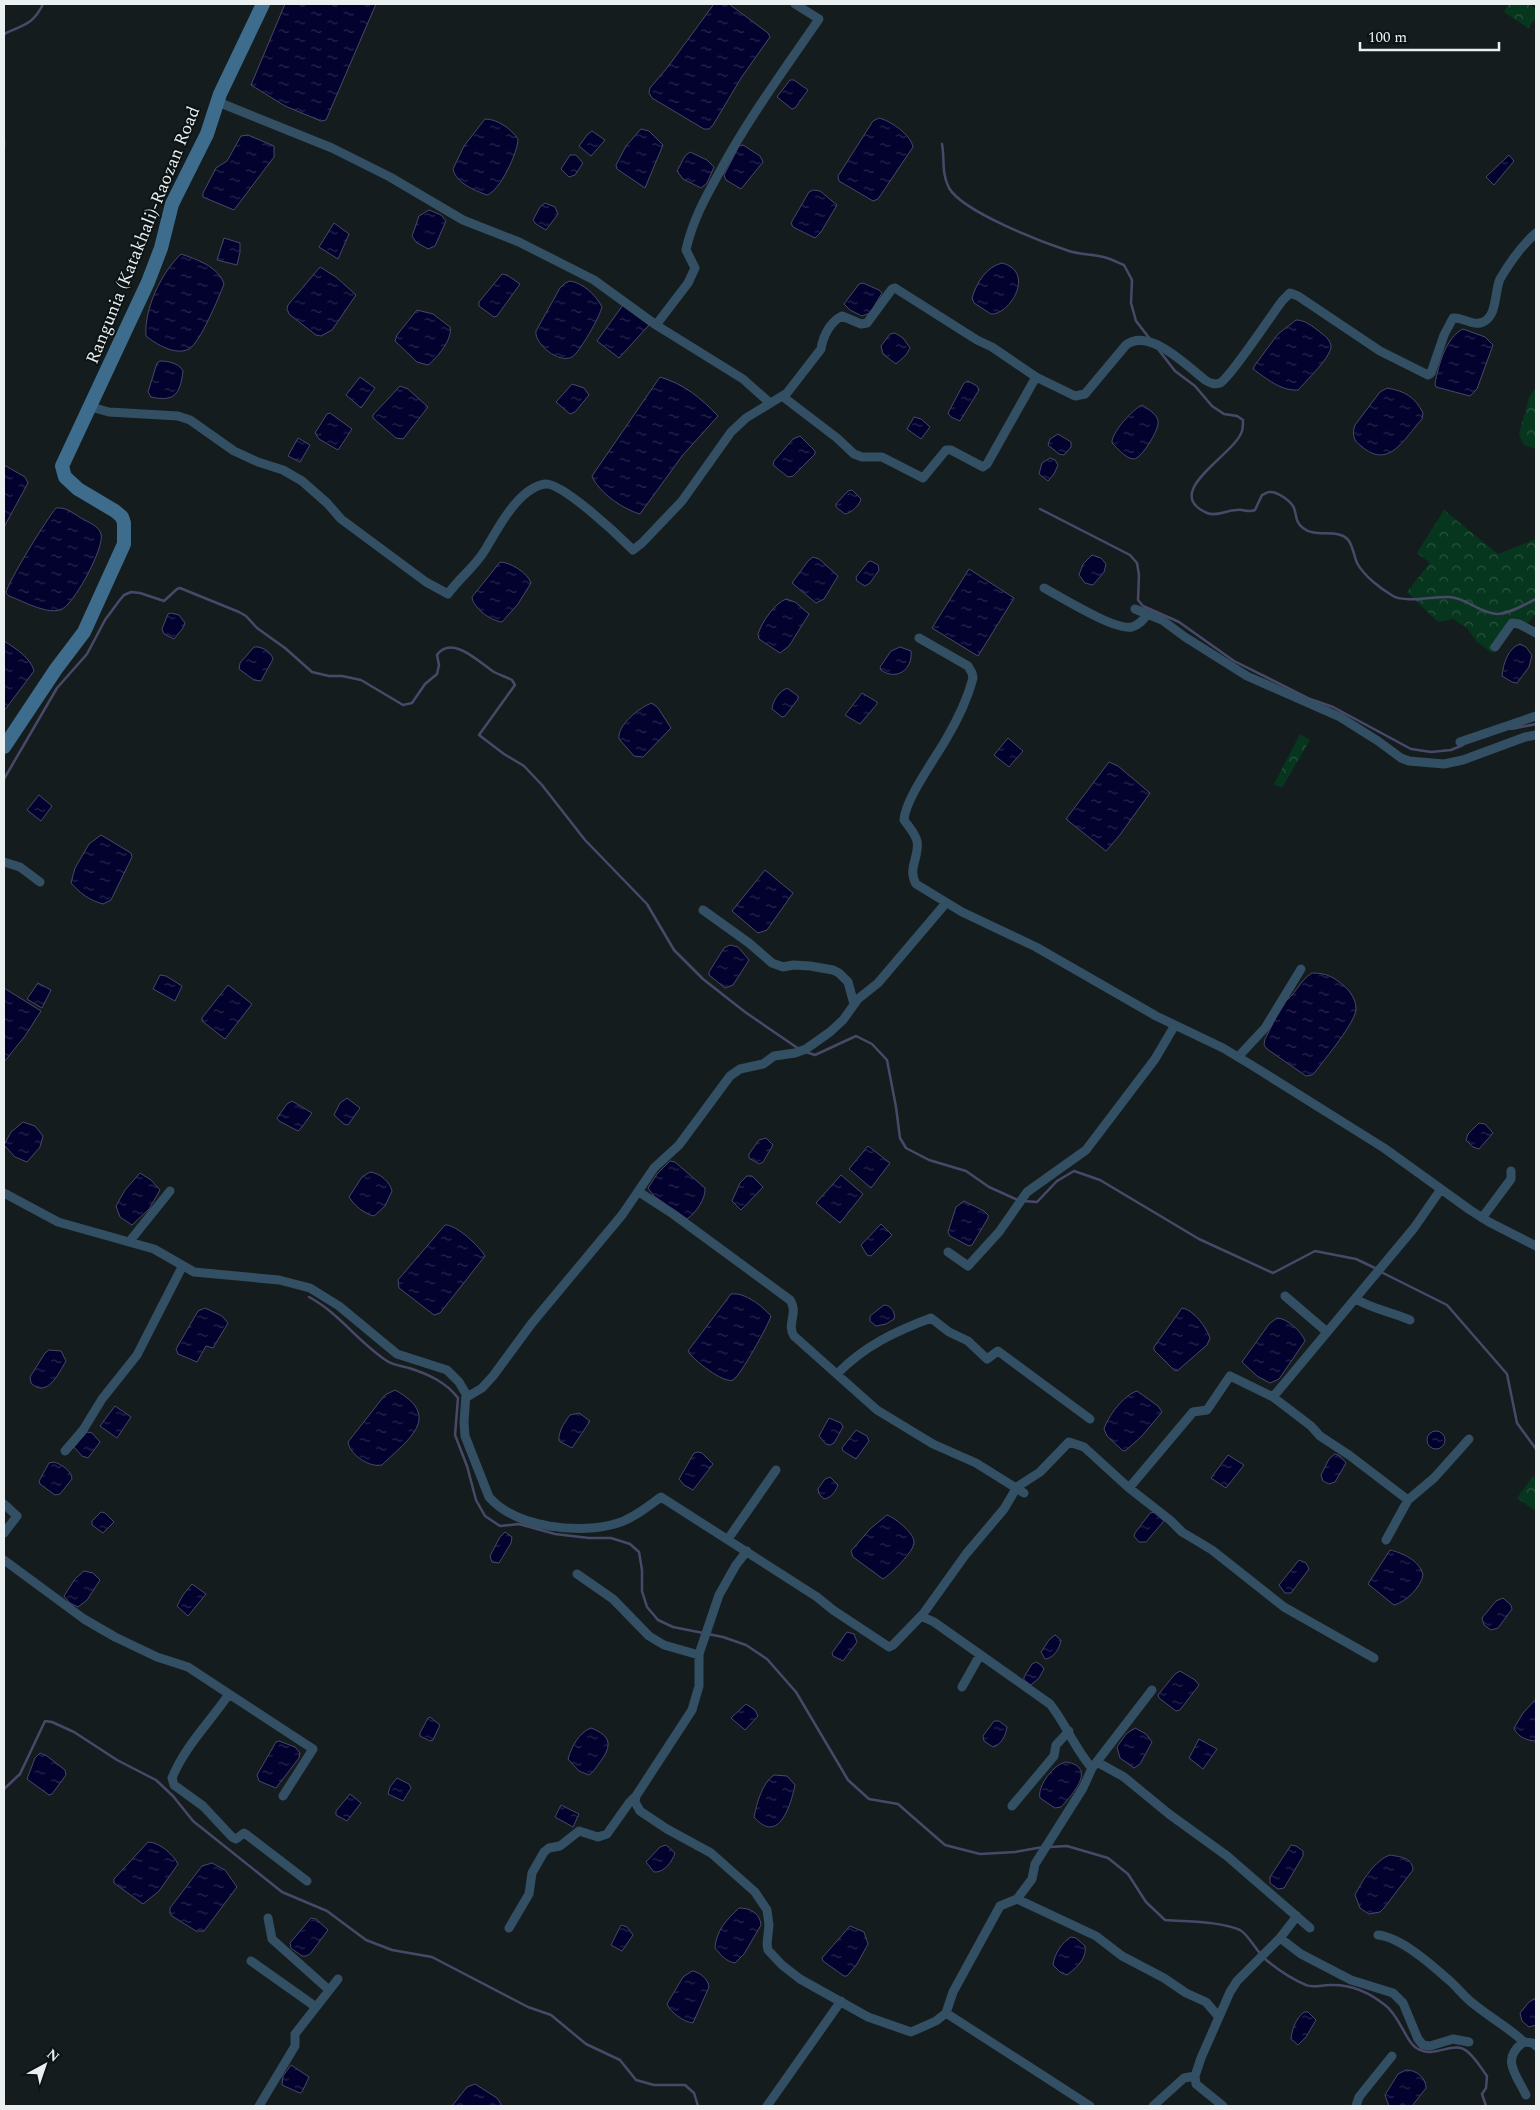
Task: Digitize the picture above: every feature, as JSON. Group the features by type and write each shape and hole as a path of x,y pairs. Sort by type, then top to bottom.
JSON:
{"main road":[{"name":"Rangunia (Katakhali)-Raozan Road","path":"4,747 56,669 84,632 124,544 124,523 122,517 115,510 78,489 63,474 62,466 148,282 161,248 172,204 207,134 218,102 263,4"}],"street":[{"path":"656,325 682,290 695,268 686,250 696,217 709,192 751,116 819,19 795,4"},
{"path":"218,102 332,148 397,181 463,220 519,242 585,275 656,325 742,379 770,404"},
{"path":"91,407 109,412 178,416 190,420 234,450 258,462 283,470 302,481 327,503 341,519 426,582 448,594 480,558 493,533 516,503 545,484 553,486 580,504 633,550 682,501 731,432 746,418 787,393 821,349 823,340 835,320 842,316 861,324 866,323 875,315 892,289 895,288 992,347 1036,377 1075,396 1082,395 1126,345 1132,340 1142,339 1168,351 1212,384 1223,382 1282,301 1290,293 1298,296 1386,354 1428,374 1431,373 1444,335 1453,318 1475,323 1485,320 1495,306 1496,291 1500,280 1518,251 1536,233"},
{"path":"782,396 837,438 854,454 862,457 882,457 923,478 946,450 951,450 983,467 987,464 1036,377"},
{"path":"1044,588 1098,617 1125,627 1140,623 1147,615"},
{"path":"1135,609 1162,620 1185,638 1247,676 1340,718 1378,740 1401,758 1409,761 1434,764 1453,762 1525,737 1536,735"},
{"path":"1495,646 1512,623 1520,624 1536,633"},
{"path":"919,638 968,666 972,674 970,689 961,713 918,786 904,816 904,820 914,833 917,842 918,852 912,872 914,881 946,903 1029,944 1175,1026 1238,1057 1350,1126 1482,1218 1536,1246"},
{"path":"1460,742 1536,716"},
{"path":"4,862 20,867 40,882"},
{"path":"467,1397 482,1388 493,1376 532,1323 639,1192 654,1168 679,1145 730,1076 740,1069 763,1064 774,1056 806,1049 843,1020 854,1004 878,983 946,903"},
{"path":"703,910 749,943 772,963 783,968 793,965 810,966 833,970 839,973 848,982 854,1004"},
{"path":"1238,1057 1264,1028 1300,969"},
{"path":"948,1252 968,1266 1000,1232 1027,1192 1086,1150 1154,1059 1175,1026"},
{"path":"1482,1218 1511,1179 1511,1171"},
{"path":"1274,1397 1414,1228 1441,1189"},
{"path":"129,1242 170,1190"},
{"path":"639,1192 673,1214 790,1300 794,1309 790,1328 794,1336 887,1417 933,1444 976,1463 1020,1491"},
{"path":"4,1193 58,1222 154,1249 182,1267 194,1272 279,1280 310,1288 339,1306 397,1354 447,1370 459,1382 467,1397 464,1427 468,1447 489,1497 494,1503 511,1514 531,1522 548,1525 599,1528 620,1522 639,1513 661,1496 747,1551 889,1647 894,1645 921,1616 966,1554 1020,1491 1020,1484 1040,1472 1069,1442 1084,1447 1129,1488 1186,1535 1212,1550 1284,1607 1374,1658"},
{"path":"65,1452 83,1430 102,1399 137,1355 182,1267"},
{"path":"1285,1296 1327,1332"},
{"path":"1356,1299 1367,1306 1388,1310 1410,1320"},
{"path":"837,1374 862,1351 896,1332 931,1318 949,1332 968,1341 988,1358 998,1351 1090,1419"},
{"path":"1129,1488 1193,1412 1207,1410 1230,1376 1274,1397 1311,1426 1320,1436 1349,1455 1408,1500"},
{"path":"1386,1540 1408,1500 1434,1478 1469,1439"},
{"path":"728,1539 776,1470"},
{"path":"4,1504 17,1516 4,1533"},
{"path":"509,1928 525,1903 530,1889 532,1873 544,1852 549,1848 560,1846 579,1831 598,1837 607,1834 636,1796 692,1710 699,1686 699,1655 719,1595 736,1565 747,1551"},
{"path":"4,1560 84,1618 115,1637 157,1657 188,1667 313,1749 283,1796"},
{"path":"577,1574 613,1599 649,1636 664,1644 699,1655"},
{"path":"921,1616 934,1622 1050,1704 1083,1758 1124,1777 1169,1814 1227,1856 1310,1928"},
{"path":"962,1687 980,1654"},
{"path":"636,1796 635,1802 640,1812 711,1853 755,1892 767,1910 769,1925 766,1944 768,1950 782,1965 800,1979 868,2017 910,2032 936,2021 946,2013 953,1992 1000,1906 1017,1899 1032,1879 1035,1864 1083,1788 1095,1765 1152,1690"},
{"path":"229,1694 200,1731 182,1760 172,1778 174,1785 203,1806 236,1839 244,1833 307,1881"},
{"path":"1012,1806 1054,1756 1056,1745 1068,1731"},
{"path":"1017,1899 1096,1936 1122,1956 1206,2002 1218,2016"},
{"path":"1223,2106 1196,2084 1195,2076 1218,2016 1237,1981 1280,1938 1297,1916"},
{"path":"268,1918 272,1939 330,1990"},
{"path":"1378,1935 1390,1938 1409,1950 1450,1981 1473,2004 1532,2043"},
{"path":"1280,1938 1301,1954 1350,1980 1393,1993 1403,2003 1418,2039 1424,2044 1430,2046 1453,2039 1469,2042"},
{"path":"251,1961 316,2008"},
{"path":"259,2106 295,2046 295,2034 338,1979"},
{"path":"767,2106 841,2001"},
{"path":"946,2013 1090,2106"},
{"path":"1526,2095 1510,2063 1511,2057 1517,2048 1532,2043"},
{"path":"1356,2106 1358,2097 1392,2056"},
{"path":"1153,2106 1184,2078 1195,2076"}],"green space":[{"path":"1508,4 1528,4 1536,9 1536,18 1528,28 1504,12"},
{"path":"1536,388 1536,449 1524,445 1519,435 1529,397"},
{"path":"1444,510 1498,554 1536,539 1536,613 1526,625 1514,626 1492,653 1477,642 1467,628 1453,619 1438,622 1407,592 1430,563 1417,553"},
{"path":"1300,734 1310,740 1282,788 1274,784"},
{"path":"1533,1476 1536,1479 1536,1507 1534,1510 1517,1498"}],"water":[{"path":"285,4 376,4 326,120 321,121 285,106 251,85"},
{"path":"714,4 729,4 768,33 770,37 741,78 713,125 709,129 704,129 652,98 649,93 650,88"},
{"path":"790,80 794,80 808,90 795,108 792,109 777,97"},
{"path":"879,118 900,129 909,138 913,147 878,199 873,201 839,181 838,176 873,121"},
{"path":"485,119 490,119 504,125 518,139 515,153 503,179 487,195 462,182 453,169 464,146"},
{"path":"641,129 649,131 663,145 645,188 617,169 616,165 626,146"},
{"path":"592,131 605,140 591,156 579,146"},
{"path":"248,135 274,146 274,157 234,210 203,197 203,193 216,168 227,161 241,136"},
{"path":"743,145 760,156 763,162 741,189 726,180 724,175 739,146"},
{"path":"690,152 707,160 714,167 707,183 701,188 683,179 677,171 685,156"},
{"path":"570,155 576,155 583,163 575,175 569,177 561,169"},
{"path":"1509,155 1514,161 1494,185 1486,177"},
{"path":"813,190 820,191 837,205 821,232 815,238 793,227 791,223 809,192"},
{"path":"545,203 555,207 558,214 546,230 533,220 540,207"},
{"path":"429,210 441,215 446,221 435,246 428,249 416,242 412,236 419,216"},
{"path":"334,223 349,234 338,259 319,247"},
{"path":"224,238 240,243 237,265 217,260"},
{"path":"181,254 212,268 224,284 209,319 198,338 189,349 178,351 160,345 146,336 146,326 155,292 167,271"},
{"path":"1002,263 1012,268 1017,275 1018,283 1012,301 1006,308 991,314 974,303 972,298 983,276 991,268"},
{"path":"320,267 336,277 356,295 332,330 321,336 316,335 289,314 287,309 288,305"},
{"path":"502,274 507,275 520,284 497,316 494,317 479,306 479,302"},
{"path":"570,281 580,284 589,290 602,307 594,325 576,354 572,357 561,358 548,352 543,347 536,336 536,331 560,288"},
{"path":"863,283 882,293 870,313 862,316 850,310 844,304 859,284"},
{"path":"623,305 649,325 619,358 597,341"},
{"path":"417,310 433,314 450,327 447,342 436,358 428,365 417,362 395,341 397,335"},
{"path":"1296,320 1305,322 1322,333 1329,340 1331,347 1327,357 1312,375 1298,390 1292,390 1280,386 1253,369 1278,334"},
{"path":"1463,329 1485,337 1493,345 1477,389 1470,396 1436,387 1435,384 1438,369 1447,345"},
{"path":"895,333 903,338 910,348 906,355 896,364 883,354 881,346 890,334"},
{"path":"160,361 176,364 183,371 178,391 170,397 151,397 148,392 157,363"},
{"path":"360,377 375,388 361,408 346,395"},
{"path":"660,377 692,392 718,416 682,456 640,514 612,500 595,482 592,476"},
{"path":"968,381 977,386 979,390 960,421 951,417 948,413 964,383"},
{"path":"572,384 584,388 589,395 575,412 570,414 556,402"},
{"path":"400,386 408,389 428,407 403,439 396,438 373,418 373,415"},
{"path":"1387,388 1409,396 1417,403 1423,413 1422,419 1402,443 1388,454 1380,455 1371,453 1358,444 1354,437 1354,431 1355,425 1380,392"},
{"path":"1142,405 1156,416 1158,425 1145,449 1137,458 1131,459 1112,443 1115,433 1123,422 1133,411"},
{"path":"330,413 352,429 338,450 319,439 315,433 327,414"},
{"path":"914,417 921,419 930,427 921,439 907,429"},
{"path":"1058,434 1071,442 1071,447 1064,455 1059,454 1048,445 1050,439"},
{"path":"800,436 815,451 815,454 793,476 788,477 773,465 774,461 793,439"},
{"path":"298,438 310,445 300,462 288,456"},
{"path":"1050,458 1055,460 1058,465 1048,481 1039,474 1042,463"},
{"path":"4,465 25,477 28,483 4,527"},
{"path":"852,490 861,499 855,508 845,514 836,507 836,504 848,491"},
{"path":"56,508 63,508 96,526 101,534 101,541 93,563 80,588 66,606 54,611 34,606 6,593 20,564"},
{"path":"1092,555 1101,558 1106,564 1104,572 1093,585 1085,583 1079,575 1083,564"},
{"path":"813,557 819,559 838,576 824,599 816,603 792,583"},
{"path":"871,561 878,565 879,570 870,583 865,586 857,581 856,577 868,562"},
{"path":"500,562 518,569 531,583 518,604 502,622 483,613 472,597"},
{"path":"969,569 1014,598 978,656 932,628"},
{"path":"786,599 795,602 809,614 789,646 780,653 759,639 758,634 769,614"},
{"path":"168,614 179,615 185,623 174,639 164,634 162,629"},
{"path":"4,641 18,650 30,662 34,671 4,711"},
{"path":"1520,644 1526,647 1532,655 1529,667 1517,683 1502,676 1509,653"},
{"path":"254,647 266,650 273,659 261,681 254,680 239,669 240,663"},
{"path":"900,647 911,651 911,658 906,668 898,674 887,673 881,670 880,667 891,651"},
{"path":"787,688 798,696 798,699 785,716 782,717 772,709 777,697"},
{"path":"862,693 877,702 877,704 860,724 845,715"},
{"path":"652,703 658,708 671,728 643,757 634,756 619,739 619,734 630,717"},
{"path":"1008,738 1023,751 1009,767 994,755"},
{"path":"1109,762 1118,766 1150,793 1106,851 1066,819"},
{"path":"39,795 52,806 41,821 27,810"},
{"path":"101,835 131,853 132,857 111,900 103,904 85,896 71,883 75,868 89,844"},
{"path":"765,870 793,893 767,930 758,933 732,911"},
{"path":"730,945 738,947 749,960 733,985 725,988 709,975 709,972 724,948"},
{"path":"1312,973 1329,976 1343,985 1352,995 1356,1008 1351,1022 1339,1040 1315,1072 1312,1075 1306,1076 1264,1045 1265,1039 1284,1002"},
{"path":"160,975 166,976 182,986 175,1001 153,989"},
{"path":"38,983 51,990 42,1008 27,999"},
{"path":"228,985 252,1004 225,1039 202,1021 202,1018"},
{"path":"4,988 41,1011 25,1036 4,1062"},
{"path":"347,1098 360,1108 348,1125 344,1124 334,1115 340,1103"},
{"path":"292,1101 312,1113 298,1131 277,1118 287,1104"},
{"path":"23,1122 35,1126 43,1136 40,1147 27,1162 15,1157 4,1145 11,1132"},
{"path":"1479,1123 1485,1124 1493,1133 1479,1149 1473,1147 1466,1140 1468,1134"},
{"path":"766,1138 773,1145 763,1162 759,1164 749,1158 749,1154 759,1140"},
{"path":"868,1146 890,1163 871,1188 849,1169"},
{"path":"670,1161 675,1162 705,1188 700,1205 687,1219 654,1196 648,1188 657,1174"},
{"path":"370,1172 384,1178 392,1191 385,1206 374,1216 360,1209 349,1197 362,1177"},
{"path":"140,1173 151,1180 160,1190 149,1209 132,1225 120,1217 116,1206 125,1190"},
{"path":"841,1175 863,1194 840,1223 816,1203"},
{"path":"747,1176 752,1176 763,1187 741,1210 732,1201 740,1183"},
{"path":"964,1201 988,1215 972,1245 969,1246 950,1236 948,1232 956,1207"},
{"path":"881,1224 892,1235 871,1256 867,1255 861,1245"},
{"path":"445,1225 461,1232 485,1256 440,1313 434,1315 399,1288 398,1280"},
{"path":"731,1294 747,1297 771,1316 760,1339 741,1370 733,1380 729,1380 716,1375 696,1360 688,1351"},
{"path":"884,1305 889,1306 892,1310 894,1319 886,1324 876,1326 870,1321 870,1316"},
{"path":"205,1308 222,1316 228,1323 213,1348 206,1346 197,1362 178,1354 176,1349 198,1311"},
{"path":"1182,1308 1191,1312 1199,1320 1210,1338 1207,1345 1177,1371 1154,1350 1154,1347"},
{"path":"1277,1318 1285,1320 1294,1326 1305,1341 1279,1379 1270,1383 1257,1376 1242,1362 1269,1324"},
{"path":"49,1350 61,1351 66,1361 52,1382 42,1388 37,1387 31,1383 30,1377 45,1353"},
{"path":"395,1390 410,1400 417,1410 419,1419 416,1428 401,1447 382,1465 372,1465 356,1456 348,1442 385,1395"},
{"path":"1137,1391 1158,1406 1162,1412 1141,1437 1125,1451 1107,1436 1104,1429 1117,1407 1132,1393"},
{"path":"115,1406 131,1417 117,1438 100,1426"},
{"path":"579,1413 590,1421 572,1448 559,1441 559,1434 570,1415"},
{"path":"829,1418 841,1423 843,1427 834,1443 830,1445 826,1444 819,1436"},
{"path":"856,1430 867,1436 869,1441 856,1459 843,1451 842,1448"},
{"path":"1432,1431 1440,1431 1445,1436 1443,1447 1432,1449 1427,1444 1427,1436"},
{"path":"87,1432 92,1433 100,1442 88,1458 82,1456 74,1447"},
{"path":"694,1453 702,1453 713,1464 693,1490 684,1485 679,1479"},
{"path":"1335,1454 1340,1456 1346,1463 1335,1482 1329,1484 1323,1481 1321,1475 1329,1459"},
{"path":"1228,1455 1244,1465 1226,1488 1211,1478"},
{"path":"54,1462 63,1466 72,1476 72,1479 60,1494 55,1495 40,1484 39,1481 49,1463"},
{"path":"830,1477 838,1485 833,1494 824,1499 819,1494 818,1489 825,1479"},
{"path":"101,1512 105,1513 114,1522 103,1533 92,1525 92,1521"},
{"path":"1155,1512 1164,1520 1163,1522 1146,1542 1139,1542 1134,1536 1135,1533 1150,1513"},
{"path":"887,1515 895,1519 908,1531 914,1543 906,1557 883,1579 853,1557 851,1551 870,1529"},
{"path":"505,1532 512,1537 511,1543 499,1563 492,1562 490,1556 500,1537"},
{"path":"1390,1550 1410,1558 1415,1562 1423,1575 1422,1580 1412,1593 1403,1601 1394,1605 1368,1584"},
{"path":"1299,1560 1306,1563 1309,1569 1291,1593 1285,1593 1279,1585"},
{"path":"84,1571 93,1573 100,1580 87,1600 78,1607 70,1603 64,1596 75,1579"},
{"path":"192,1584 206,1594 188,1616 177,1606"},
{"path":"1503,1598 1511,1605 1512,1609 1498,1628 1491,1630 1484,1625 1482,1618 1496,1601"},
{"path":"847,1632 854,1634 857,1642 843,1661 833,1656 832,1653"},
{"path":"1055,1635 1061,1640 1059,1646 1056,1653 1045,1659 1041,1652"},
{"path":"1036,1662 1044,1669 1039,1678 1031,1685 1024,1680 1024,1677 1032,1664"},
{"path":"1180,1671 1195,1680 1199,1685 1180,1710 1176,1711 1159,1698 1158,1695 1175,1674"},
{"path":"1536,1699 1536,1741 1523,1738 1514,1728 1523,1713"},
{"path":"746,1704 755,1710 758,1716 745,1730 731,1718"},
{"path":"430,1717 440,1725 433,1740 430,1741 420,1736 420,1733"},
{"path":"994,1721 999,1721 1007,1727 1003,1739 993,1747 984,1741 983,1736"},
{"path":"591,1728 603,1734 608,1742 608,1746 604,1756 589,1775 579,1771 568,1759 573,1745 583,1733"},
{"path":"1135,1728 1146,1734 1152,1742 1140,1764 1134,1768 1120,1758 1117,1747 1126,1734"},
{"path":"1199,1739 1217,1749 1203,1769 1189,1758"},
{"path":"279,1741 295,1747 300,1753 299,1758 276,1788 259,1781 257,1775 276,1742"},
{"path":"40,1753 65,1770 66,1775 52,1794 49,1795 27,1779 35,1758"},
{"path":"1066,1762 1080,1769 1080,1782 1061,1807 1055,1808 1040,1798 1041,1788 1047,1776 1056,1767"},
{"path":"774,1775 787,1776 795,1785 787,1811 777,1825 770,1827 763,1825 754,1817 763,1788"},
{"path":"397,1778 409,1784 411,1788 403,1801 388,1794 390,1787"},
{"path":"350,1794 361,1803 347,1821 336,1815 336,1811"},
{"path":"561,1805 579,1814 573,1827 555,1817"},
{"path":"148,1842 157,1844 165,1849 178,1864 159,1891 143,1904 114,1883 114,1879"},
{"path":"666,1845 675,1853 674,1856 664,1869 654,1872 646,1862 660,1847"},
{"path":"1291,1845 1303,1851 1303,1856 1284,1888 1278,1889 1270,1883 1270,1877"},
{"path":"1390,1855 1408,1860 1413,1870 1380,1912 1369,1914 1360,1908 1355,1895 1374,1866"},
{"path":"212,1863 225,1870 237,1887 204,1931 196,1931 172,1916 170,1908 202,1866"},
{"path":"739,1908 754,1912 759,1917 761,1925 744,1954 735,1963 726,1959 715,1948 717,1936 723,1926"},
{"path":"311,1918 316,1919 328,1930 310,1954 302,1956 291,1948 290,1943"},
{"path":"621,1925 627,1927 633,1935 622,1951 611,1945"},
{"path":"850,1926 864,1932 868,1944 857,1964 847,1976 844,1976 823,1961 822,1958"},
{"path":"1071,1937 1076,1938 1085,1946 1085,1951 1080,1963 1067,1975 1060,1972 1053,1965 1059,1949"},
{"path":"692,1971 703,1976 709,1987 693,2023 678,2016 667,2004 683,1977"},
{"path":"1536,1998 1536,2025 1529,2027 1522,2021 1520,2013 1529,2002"},
{"path":"1304,2012 1308,2012 1316,2020 1306,2037 1298,2045 1291,2039 1293,2027"},
{"path":"291,2065 309,2077 300,2093 282,2085 283,2076"},
{"path":"1406,2070 1414,2071 1420,2075 1426,2084 1426,2088 1412,2106 1389,2106 1385,2095 1398,2074"},
{"path":"475,2084 497,2098 501,2104 500,2106 452,2106 467,2087"}],"waterway":[{"path":"4,34 31,20 43,4"},
{"path":"4,139 4,146"},
{"path":"942,144 944,171 949,188 970,207 1004,225 1041,241 1069,251 1102,257 1124,265 1132,280 1131,303 1136,321 1150,339"},
{"path":"1158,349 1175,371 1195,386 1212,406 1224,414 1237,416 1243,420 1242,431 1237,441 1204,473 1196,484 1192,495 1195,504 1207,513 1215,514 1233,510 1253,511 1262,495 1272,492 1290,502 1294,508 1297,521 1303,528 1314,533 1345,537 1349,541 1357,563 1364,573 1393,596 1405,599 1456,598 1485,611 1497,614 1512,611 1536,599"},
{"path":"1040,509 1130,555 1137,563 1139,575 1138,600 1143,606 1179,622 1234,661 1310,699 1333,707 1411,749 1431,752 1451,750 1463,745"},
{"path":"4,779 57,688 87,654 105,620 119,601 124,595 131,592 164,601 180,588 239,612 312,672 361,680 403,705 412,703 425,684 437,674 439,665 437,655 443,649 458,649 474,657 494,672 512,680 515,685 479,735 524,766 542,785 585,840 647,904 674,950 703,979 745,1012 799,1049"},
{"path":"1511,729 1536,724"},
{"path":"806,1052 815,1055 856,1036 872,1044 887,1060 900,1138 906,1148 929,1160 966,1171 989,1187 1018,1200"},
{"path":"1023,1201 1037,1202 1057,1181 1074,1171 1100,1180 1199,1239 1273,1273 1315,1251 1356,1259 1377,1269"},
{"path":"1381,1272 1447,1305 1507,1374 1517,1423 1536,1449"},
{"path":"309,1297 330,1311 387,1361 416,1370 436,1379 448,1387 458,1398 455,1435 467,1466 476,1500 485,1516 500,1526 519,1524 555,1534 589,1538 611,1538 630,1544 639,1552 642,1570 642,1591 647,1607 658,1620 673,1627 723,1637 746,1645 767,1659 796,1692 848,1780 869,1799 898,1804 945,1845 980,1854 1015,1852 1043,1847"},
{"path":"4,1789 20,1774 45,1721 52,1722 74,1732 117,1760 156,1780 173,1796 193,1821 282,1892 327,1911 366,1940 392,1950 432,1957 528,2007 551,2015 586,2044 620,2060 636,2080 654,2085 685,2085 694,2093 698,2106"},
{"path":"1049,1847 1067,1846 1108,1858 1128,1874 1146,1902 1165,1920 1213,1923 1240,1930 1265,1959 1301,1983 1308,1986 1344,1986 1372,1996 1390,2010 1410,2041 1418,2049 1431,2052 1457,2047 1463,2049 1474,2058 1487,2076 1486,2088 1482,2094 1486,2106"}]}
